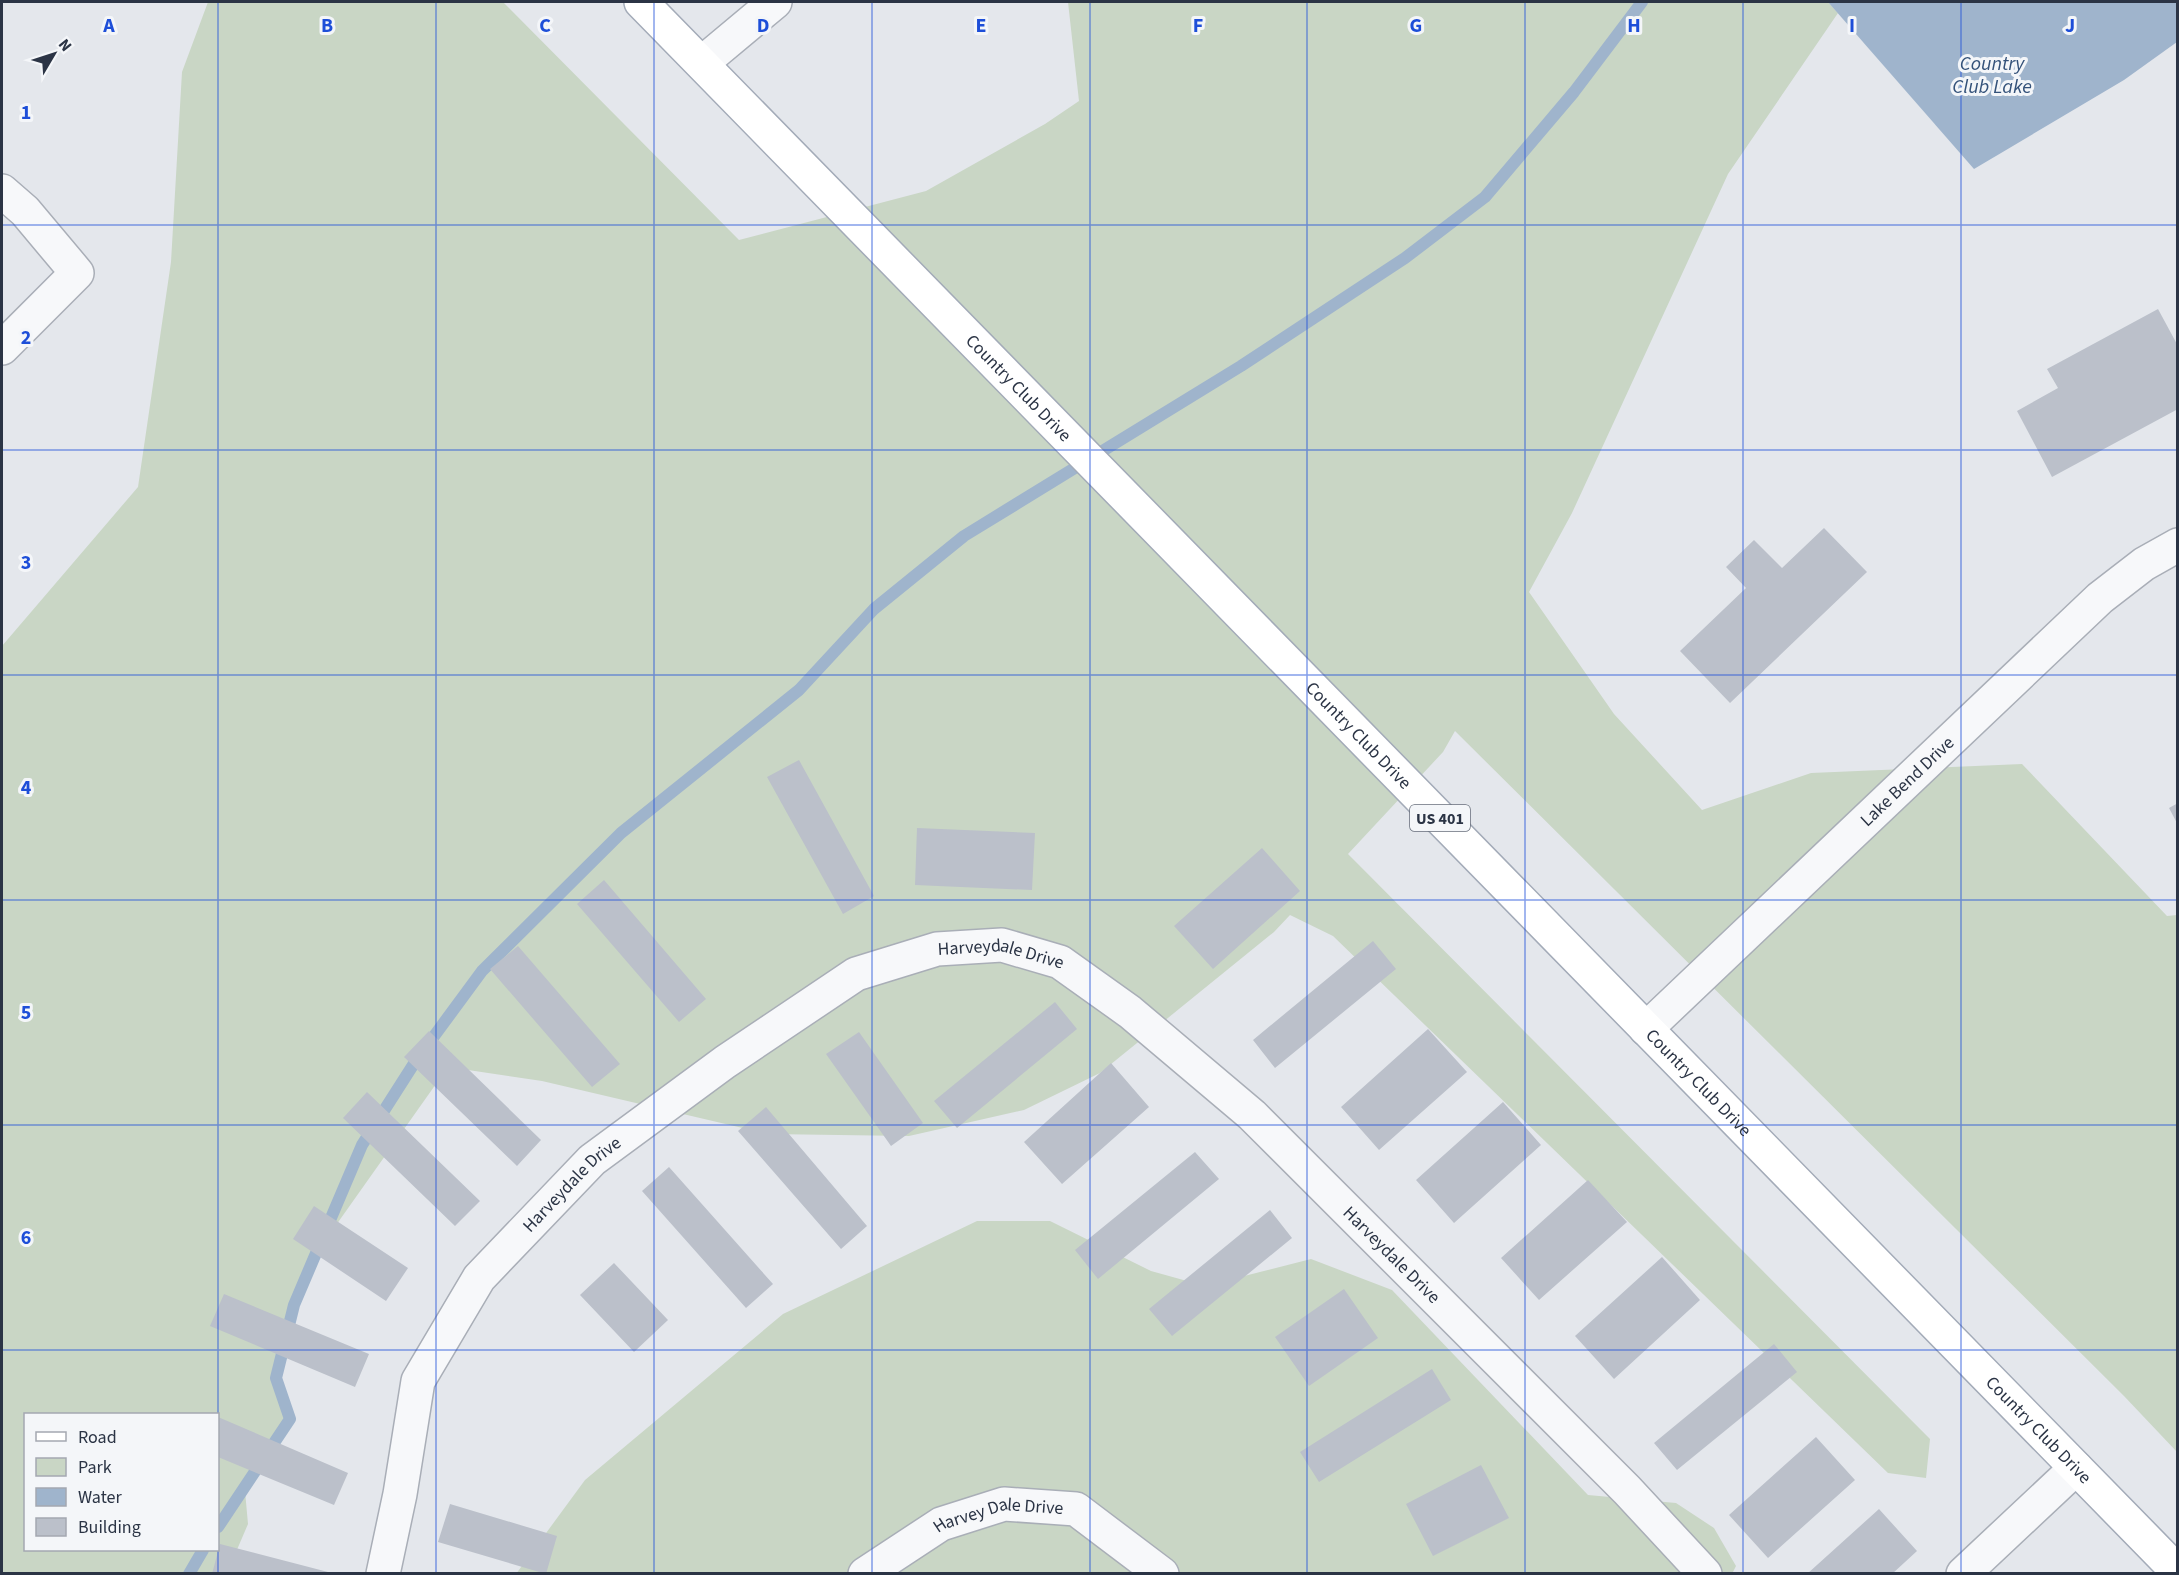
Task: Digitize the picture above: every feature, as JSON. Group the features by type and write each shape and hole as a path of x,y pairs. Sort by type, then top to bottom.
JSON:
{"main road":[{"name":"Country Club Drive","path":"641,2 2178,1572"}],"street":[{"path":"702,63 775,2"},
{"path":"2,191 25,211 77,273 2,348"},
{"name":"Lake Bend Drive","path":"1646,1029 2100,598 2144,564 2178,545"},
{"name":"Harveydale Drive","path":"383,1574 400,1494 418,1381 479,1278 592,1160 725,1062 856,974 937,949 1002,945 1060,962 1130,1012 1252,1115 1619,1481 1705,1574"},
{"path":"1963,1574 2076,1468"},
{"name":"Harvey Dale Drive","path":"865,1574 941,1524 1004,1504 1076,1509 1162,1574"}],"green space":[{"path":"208,2 503,2 739,240 926,191 1045,124 1079,101 1068,2 1828,2 1838,13 1728,174 1572,513 1529,592 1614,714 1702,810 1811,773 2022,764 2167,916 2177,915 2177,1452 2124,1396 1455,731 1443,752 1348,854 1930,1439 1926,1478 1888,1473 1333,936 1290,915 1274,932 1100,1073 1024,1110 909,1136 768,1134 542,1081 448,1067 317,1252 294,1305 276,1378 290,1419 245,1491 248,1524 227,1573 2,1574 2,646 138,487 171,262 182,72"},
{"path":"977,1221 1050,1221 1151,1271 1205,1286 1311,1259 1392,1290 1588,1495 1676,1503 1714,1528 1736,1566 1732,1574 516,1574 585,1480 783,1314"}],"water":[{"name":"Country Club Lake","path":"1828,2 2177,2 2177,42 2124,80 1974,169"}],"building":[{"path":"2158,309 2178,346 2178,409 2052,477 2017,411 2058,388 2047,369"},
{"path":"1824,528 1867,572 1730,703 1680,651 1746,588 1726,567 1754,540 1782,568"},
{"path":"799,760 874,896 843,914 767,777"},
{"path":"2178,803 2178,825 2169,808"},
{"path":"917,828 1035,833 1032,890 915,885"},
{"path":"1262,848 1300,891 1213,969 1174,926"},
{"path":"604,880 706,999 679,1022 577,904"},
{"path":"1373,941 1396,969 1275,1068 1253,1040"},
{"path":"518,946 620,1064 592,1087 490,969"},
{"path":"1055,1002 1077,1029 957,1128 934,1101"},
{"path":"1428,1029 1467,1072 1379,1150 1341,1107"},
{"path":"429,1031 541,1140 517,1166 404,1057"},
{"path":"859,1032 923,1123 891,1146 826,1054"},
{"path":"1111,1063 1149,1107 1062,1184 1024,1142"},
{"path":"367,1092 480,1201 455,1226 343,1118"},
{"path":"1503,1102 1541,1145 1454,1223 1416,1180"},
{"path":"766,1107 867,1226 841,1249 738,1131"},
{"path":"1195,1152 1219,1179 1098,1279 1075,1250"},
{"path":"669,1167 773,1284 746,1308 642,1191"},
{"path":"1588,1180 1627,1222 1539,1300 1501,1258"},
{"path":"314,1206 408,1268 386,1301 293,1239"},
{"path":"1270,1210 1292,1238 1172,1336 1149,1309"},
{"path":"1662,1257 1700,1300 1614,1379 1575,1336"},
{"path":"614,1263 668,1320 634,1352 580,1295"},
{"path":"1344,1289 1378,1338 1309,1386 1275,1337"},
{"path":"224,1294 369,1354 355,1387 210,1326"},
{"path":"1774,1344 1797,1372 1677,1470 1654,1443"},
{"path":"1432,1369 1451,1400 1319,1482 1300,1452"},
{"path":"219,1417 348,1473 334,1505 219,1457"},
{"path":"1816,1437 1855,1480 1768,1558 1729,1515"},
{"path":"1481,1465 1509,1518 1433,1556 1406,1504"},
{"path":"450,1504 557,1536 546,1574 438,1542"},
{"path":"1879,1509 1917,1551 1892,1574 1807,1574"},
{"path":"220,1544 328,1572 328,1574 212,1574"}],"waterway":[{"path":"219,1526 290,1419 276,1378 294,1305 362,1145 415,1062 482,971 621,833 799,690 874,609 964,536 1241,366 1405,258 1485,197 1574,92 1642,2"},
{"path":"189,1574 202,1551"}]}
